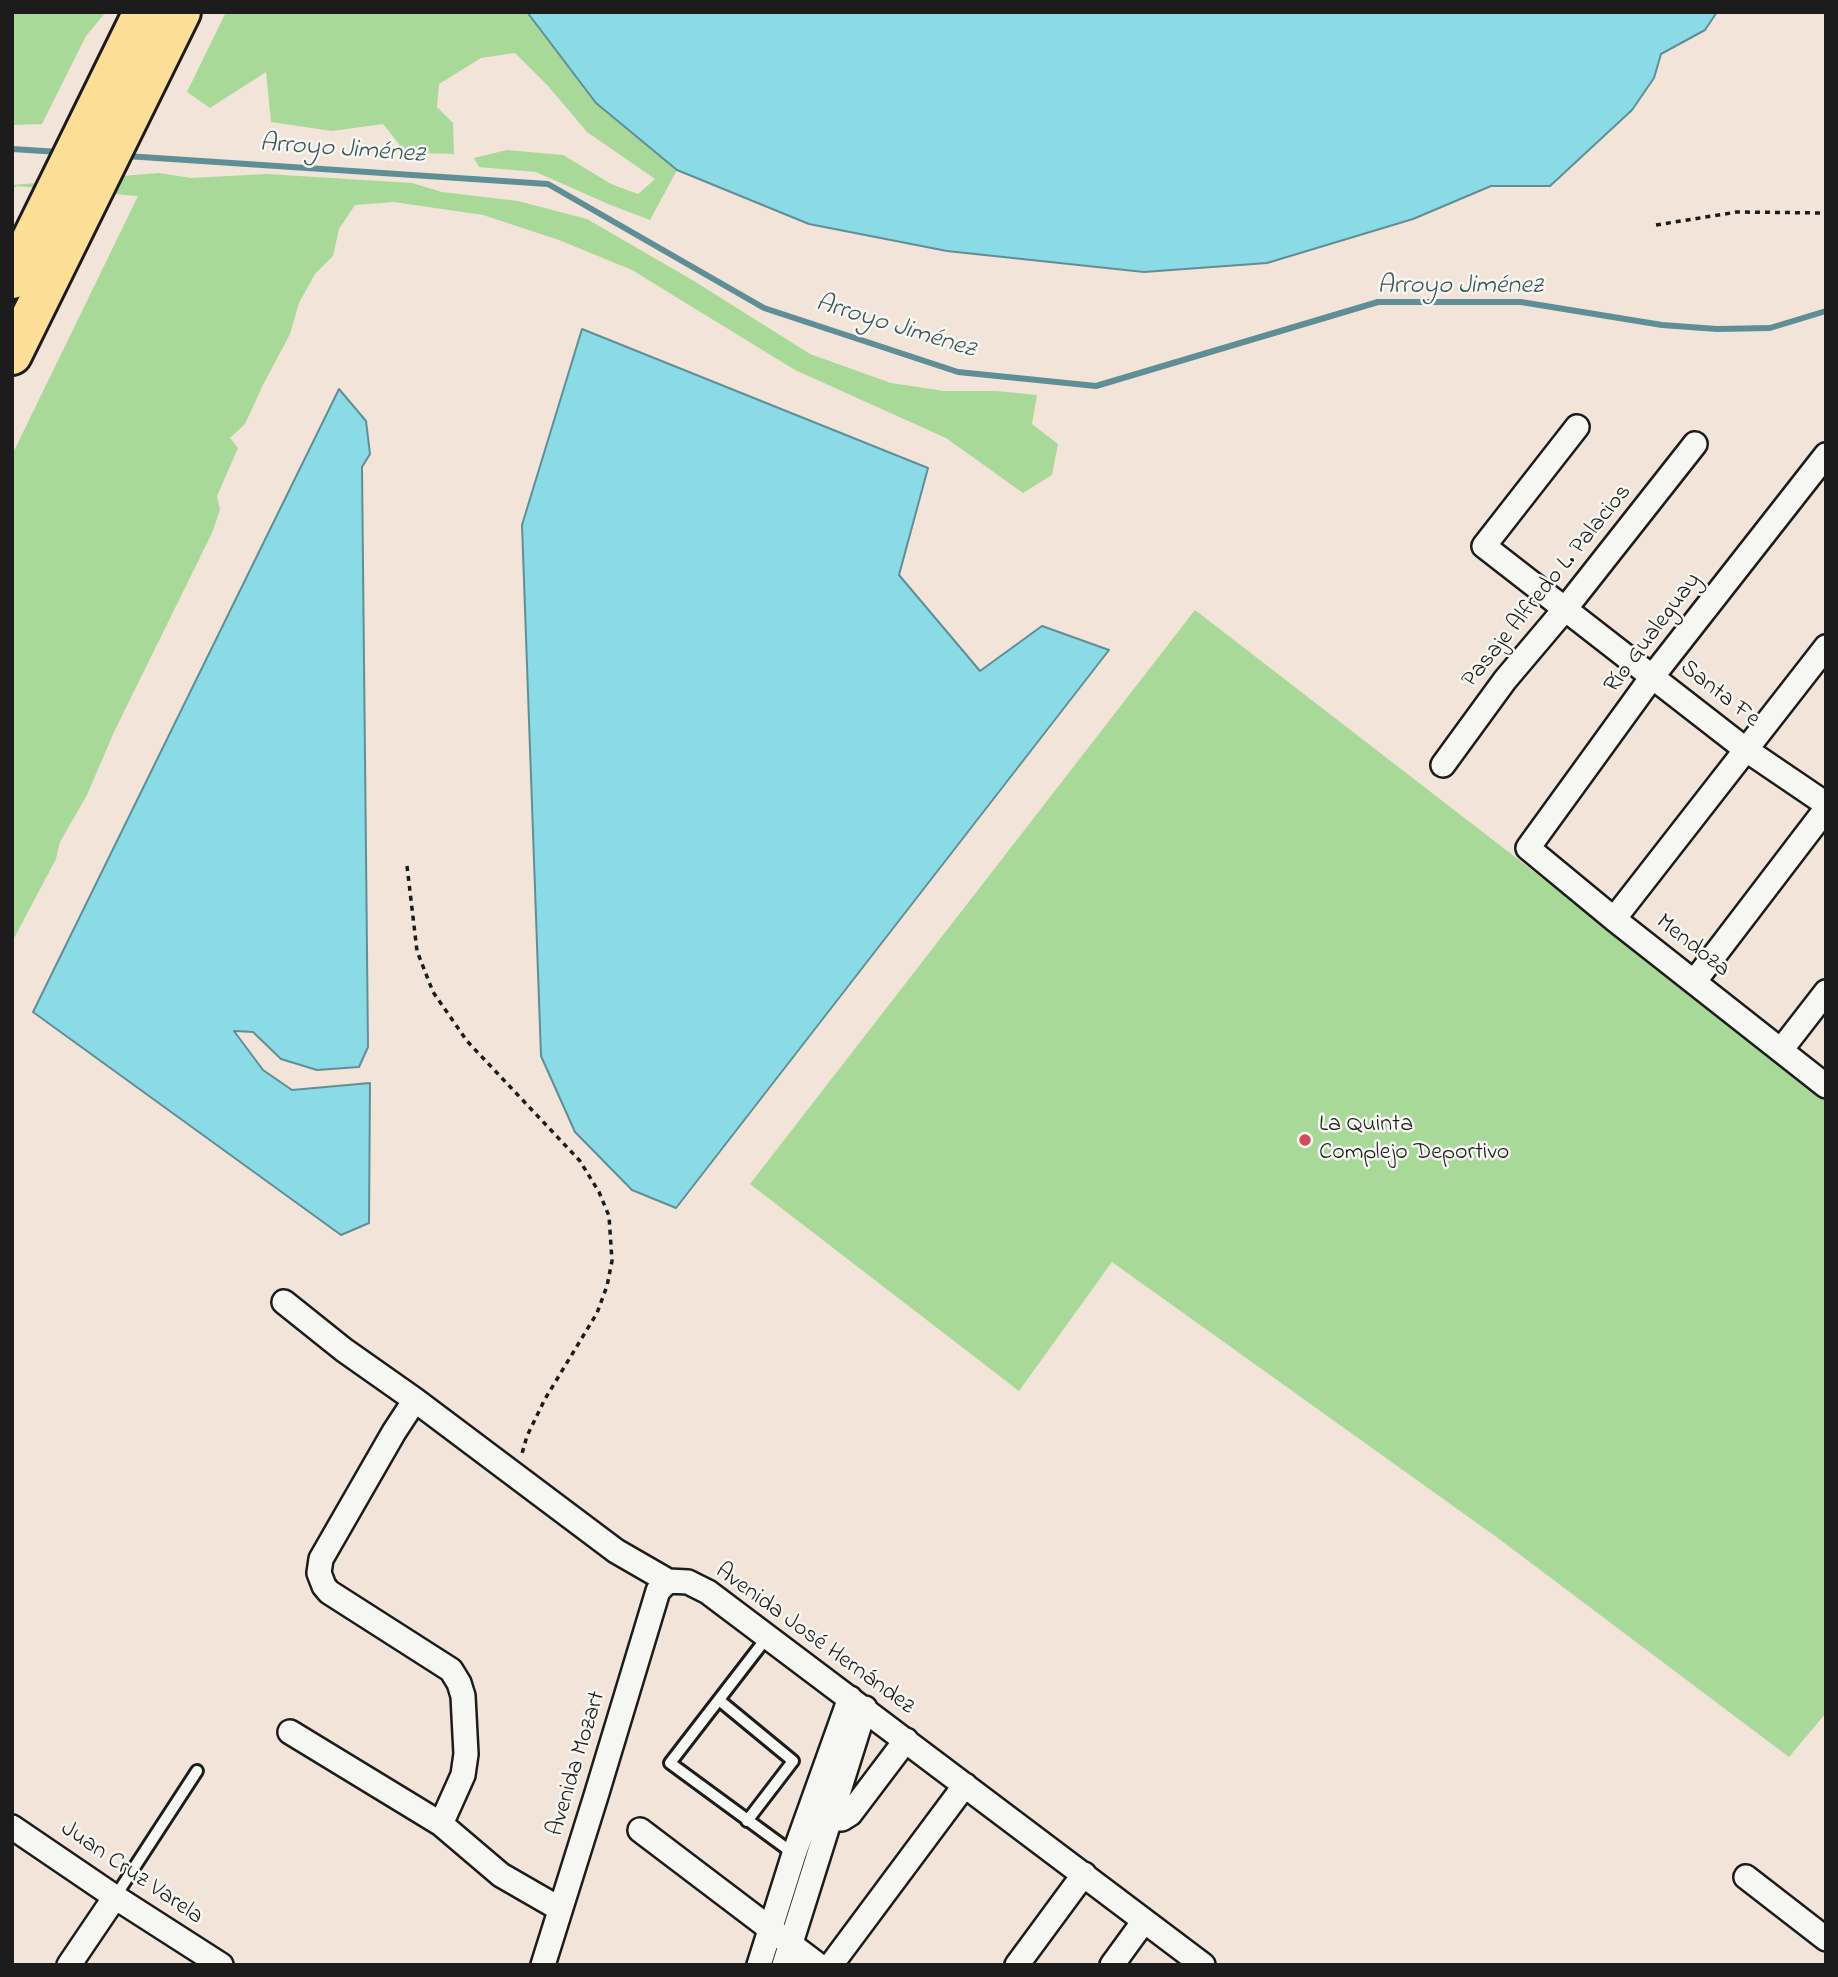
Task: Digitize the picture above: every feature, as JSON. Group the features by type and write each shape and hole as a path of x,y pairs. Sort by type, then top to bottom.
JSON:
{"highway":[{"path":"12,355 102,97 144,12"},
{"path":"12,279 62,215 139,97 181,12"}],"street":[{"name":"Santa Fe","path":"1577,427 1483,546 1745,749 1826,804"},
{"name":"Pasaje Alfredo L. Palacios","path":"1443,765 1506,680 1695,444"},
{"name":"Río Gualeguay","path":"1528,848 1652,677 1826,455"},
{"path":"1614,919 1826,646"},
{"path":"1695,982 1826,809"},
{"name":"Mendoza","path":"1528,848 1826,1086"},
{"path":"1781,1050 1826,992"},
{"name":"Avenida José Hernández","path":"284,1302 344,1350 616,1551 668,1581 688,1582 708,1592 1203,1965"},
{"path":"415,1400 321,1559 318,1573 329,1592 452,1670 459,1682 463,1696 466,1754 463,1775 441,1824"},
{"name":"Avenida Mozart","path":"543,1965 658,1591 668,1581"},
{"path":"787,1954 830,1819 858,1703"},
{"path":"759,1965 794,1854 858,1703"},
{"path":"290,1732 441,1824 501,1875 559,1909"},
{"path":"830,1819 842,1819 850,1814 906,1740"},
{"path":"831,1965 965,1785"},
{"name":"Juan Cruz Varela","path":"12,1827 221,1965"},
{"path":"640,1830 770,1929 787,1954 818,1965"},
{"path":"1017,1965 1084,1874"},
{"path":"1746,1877 1826,1940"},
{"path":"69,1965 115,1897"},
{"path":"1112,1965 1144,1921"}],"lane":[{"path":"768,1636 670,1763 794,1854"},
{"path":"719,1700 793,1761 747,1821"},
{"path":"115,1897 197,1771"}],"path":[{"path":"1656,225 1737,212 1826,213"},
{"path":"407,866 417,951 433,992 467,1041 580,1161 599,1192 609,1216 612,1261 607,1286 597,1313 545,1399 527,1436 515,1475"}],"green space":[{"path":"12,12 106,12 86,36 42,124 12,125"},
{"path":"226,12 527,12 596,103 677,170 650,220 536,172 479,167 474,158 507,150 563,155 611,184 638,194 655,179 587,132 548,86 515,53 481,58 439,84 437,107 453,123 454,154 421,153 403,149 383,124 332,131 271,122 266,72 210,108 187,92"},
{"path":"159,173 191,178 267,174 412,183 442,192 518,201 587,219 694,281 810,354 891,383 944,391 996,391 1037,395 1032,424 1058,444 1052,475 1023,493 946,438 795,370 632,270 559,240 483,215 394,202 355,205 339,229 333,256 315,274 299,303 290,334 245,424 230,438 238,448 217,496 220,510 212,533 114,732 87,795 60,842 56,859 12,942 12,455 138,196 16,186 12,191 12,185"},
{"name":"La Quinta Complejo Deportivo","path":"1195,610 1826,1097 1826,1713 1789,1757 1495,1536 1112,1262 1019,1391 750,1184"}],"water":[{"path":"527,12 1717,12 1705,30 1661,54 1654,78 1632,110 1550,186 1491,186 1413,219 1267,263 1144,272 947,251 809,224 677,170 596,103"},
{"path":"582,329 928,468 899,575 980,671 1042,626 1109,650 676,1208 632,1190 575,1132 541,1056 522,525"},
{"path":"339,389 366,421 370,454 362,467 368,1047 359,1067 317,1070 281,1059 253,1032 234,1031 263,1070 292,1090 370,1083 369,1223 341,1235 33,1012"}],"waterway":[{"name":"Arroyo Jiménez","path":"12,149 59,152"},
{"name":"Arroyo Jiménez","path":"126,156 548,184 764,308 958,372 1096,386 1378,302 1521,302 1662,325 1717,329 1770,328 1826,311"}],"place":[{"name":"La Quinta Complejo Deportivo","path":"1305,1140"}]}
